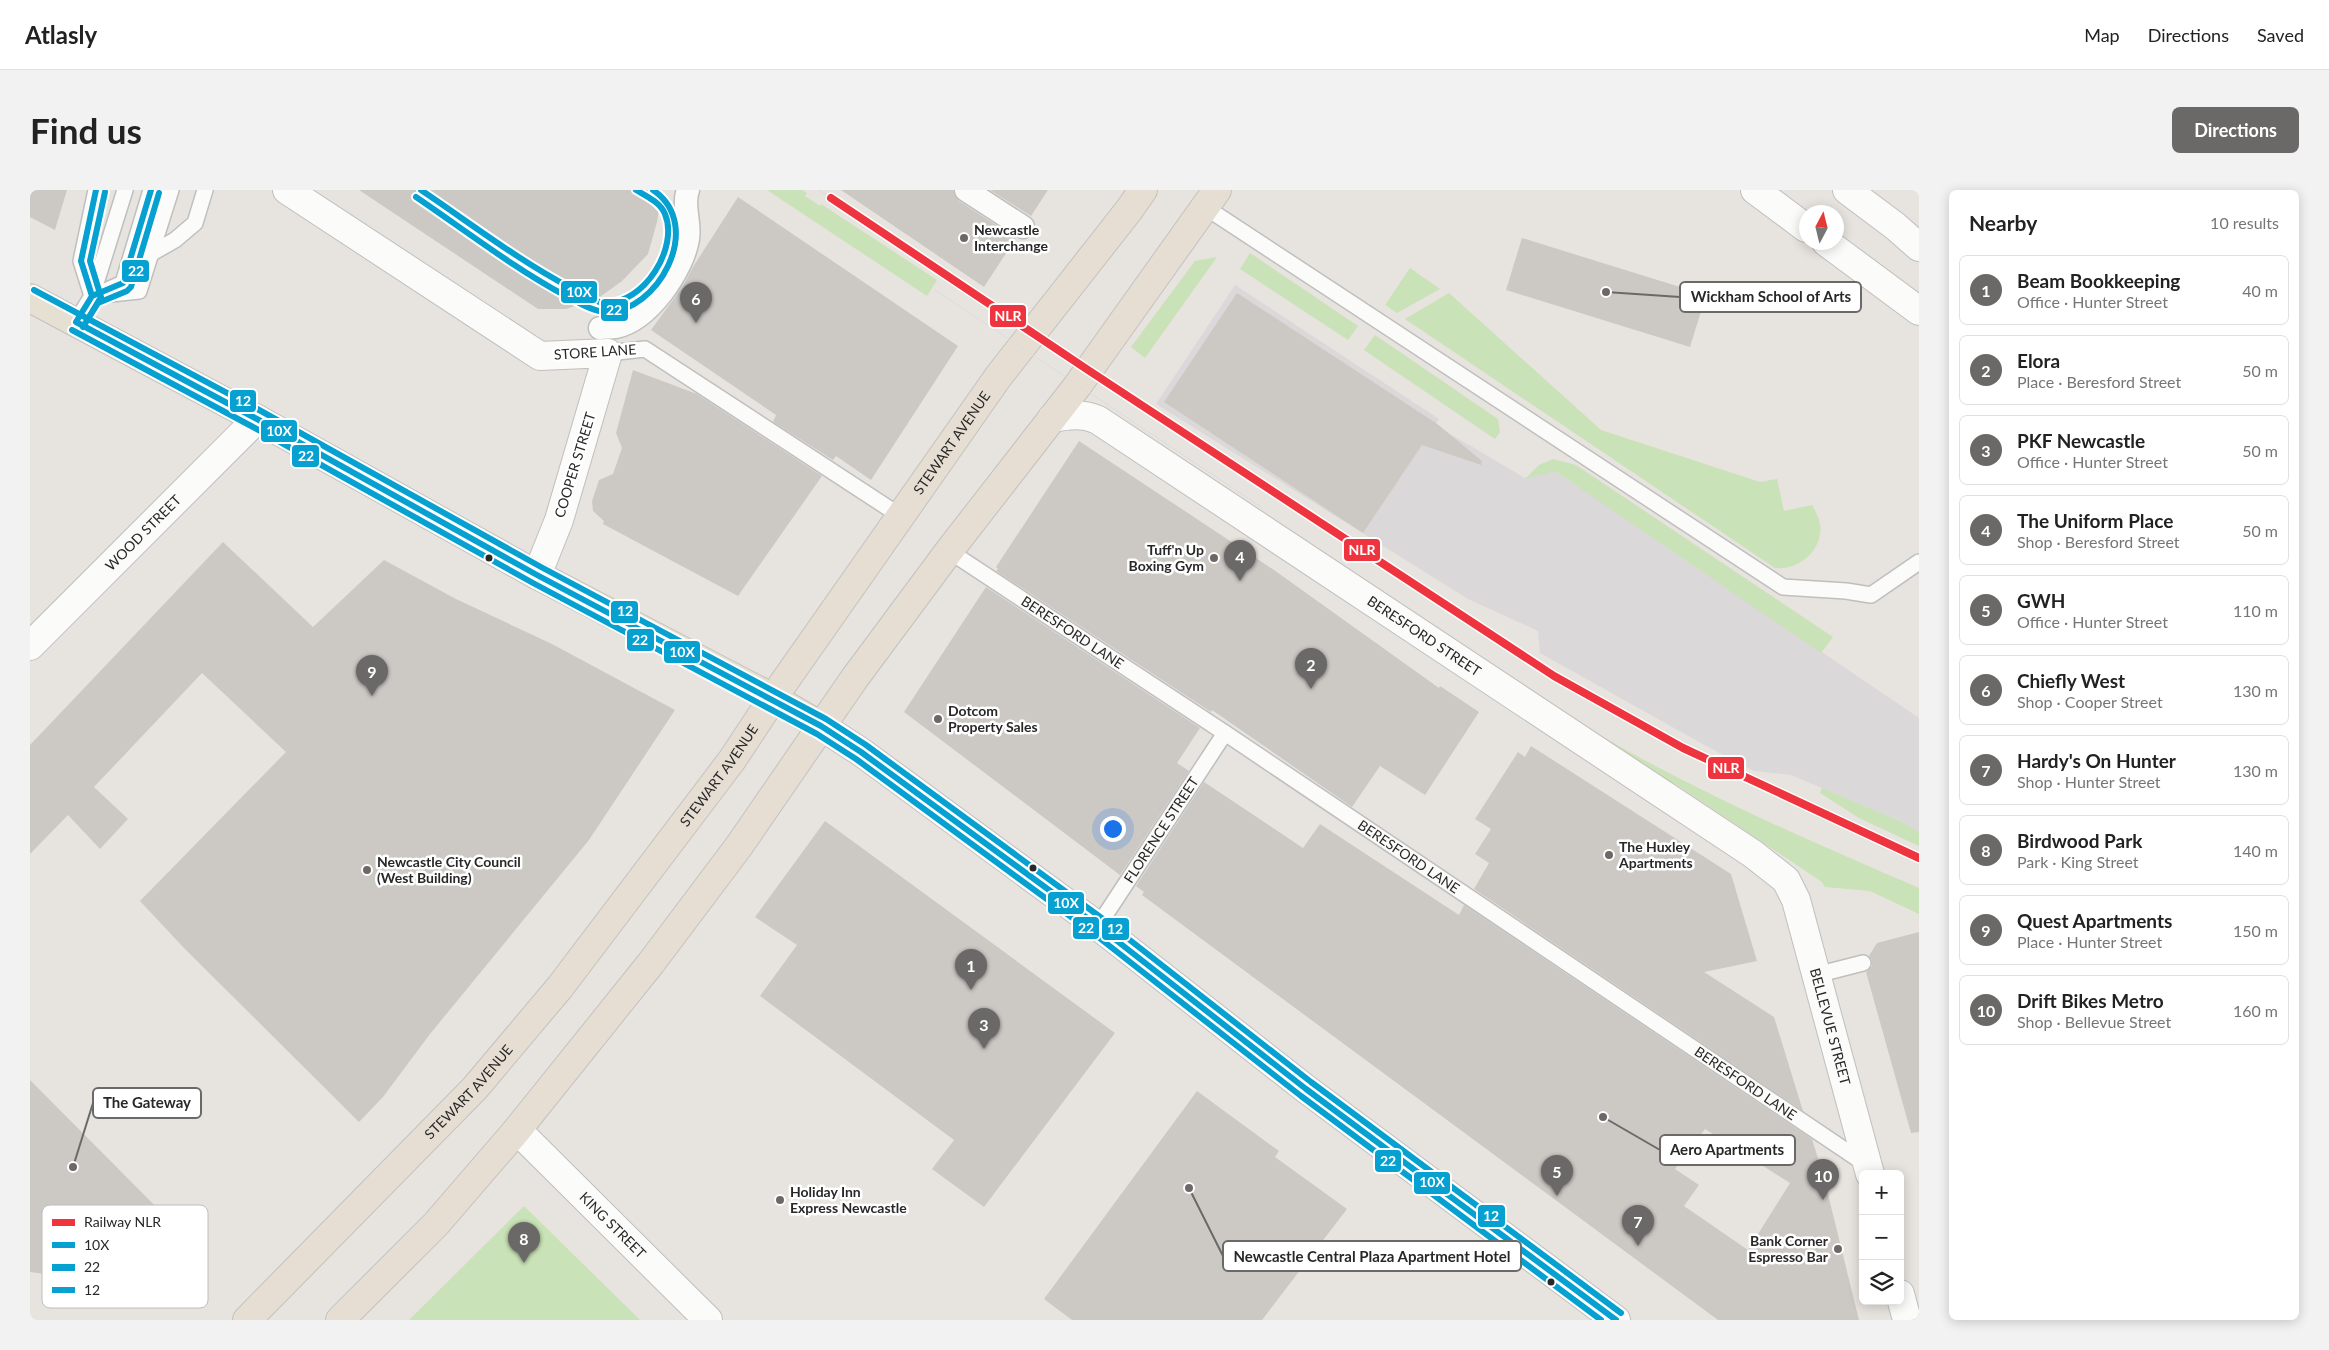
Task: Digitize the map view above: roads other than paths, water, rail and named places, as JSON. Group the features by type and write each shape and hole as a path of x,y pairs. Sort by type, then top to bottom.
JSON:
{"highway":[{"name":"STEWART AVENUE","path":"247,1320 468,1094 560,987 723,773 773,698 998,378 1143,190"},
{"path":"340,1320 436,1224 517,1130 657,955 739,846 822,726 949,552 1052,418 1211,199"},
{"path":"773,698 822,726"}],"main road":[{"path":"30,298 257,419 537,575 773,698"}],"street":[{"name":"STORE LANE","path":"286,190 540,356 608,354"},
{"path":"600,328 617,327 634,319 647,308 674,275 682,259 688,238 689,219 685,197 688,190"},
{"path":"966,190 1023,227"},
{"path":"1755,190 1799,223"},
{"path":"1846,190 1895,226 1919,247"},
{"path":"1837,250 1919,311"},
{"name":"COOPER STREET","path":"537,575 559,520 608,354"},
{"name":"BERESFORD STREET","path":"1052,418 1080,415 1098,420 1753,854 1786,880"},
{"name":"WOOD STREET","path":"30,646 257,419"},
{"path":"822,726 861,752 1098,926 1306,1089 1616,1320"},
{"name":"BELLEVUE STREET","path":"1786,880 1796,900 1869,1170"},
{"name":"KING STREET","path":"517,1130 708,1320"},
{"path":"1903,1305 1907,1320"}],"lane":[{"path":"92,296 81,261 96,190"},
{"path":"76,322 92,296 125,190"},
{"path":"92,296 123,283 151,190"},
{"path":"92,296 139,291 170,190"},
{"path":"152,253 175,240 195,223 205,190"},
{"path":"1211,199 1783,587 1846,591 1871,595 1919,562"},
{"name":"STORE LANE","path":"608,354 645,349 902,517"},
{"name":"BERESFORD LANE","path":"949,552 1225,734 1869,1170"},
{"name":"FLORENCE STREET","path":"1098,926 1225,734"},
{"path":"1816,975 1863,963"}],"tram line":[{"path":"819,190 831,198"},
{"path":"935,290 1260,506"}],"rail line":[{"name":"NLR","path":"831,198 1088,370 1554,676 1683,748 1919,858"}],"place":[{"name":"Newcastle Interchange","path":"964,238"},
{"name":"Wickham School of Arts","path":"1606,292"},
{"name":"Chiefly West","path":"696,323"},
{"name":"Tuff'n Up Boxing Gym","path":"1214,558"},
{"name":"The Uniform Place","path":"1240,581"},
{"name":"Elora","path":"1311,689"},
{"name":"Quest Apartments","path":"372,696"},
{"name":"Dotcom Property Sales","path":"938,719"},
{"name":"The Huxley Apartments","path":"1609,855"},
{"name":"Newcastle City Council (West Building)","path":"367,870"},
{"name":"Beam Bookkeeping","path":"971,990"},
{"name":"PKF Newcastle","path":"984,1049"},
{"name":"Aero Apartments","path":"1603,1117"},
{"name":"The Gateway","path":"73,1167"},
{"name":"Newcastle Central Plaza Apartment Hotel","path":"1189,1188"},
{"name":"GWH","path":"1557,1196"},
{"name":"Holiday Inn Express Newcastle","path":"780,1200"},
{"name":"Drift Bikes Metro","path":"1823,1200"},
{"name":"Hardy's On Hunter","path":"1638,1246"},
{"name":"Bank Corner Espresso Bar","path":"1838,1249"},
{"name":"Birdwood Park","path":"524,1263"}]}
